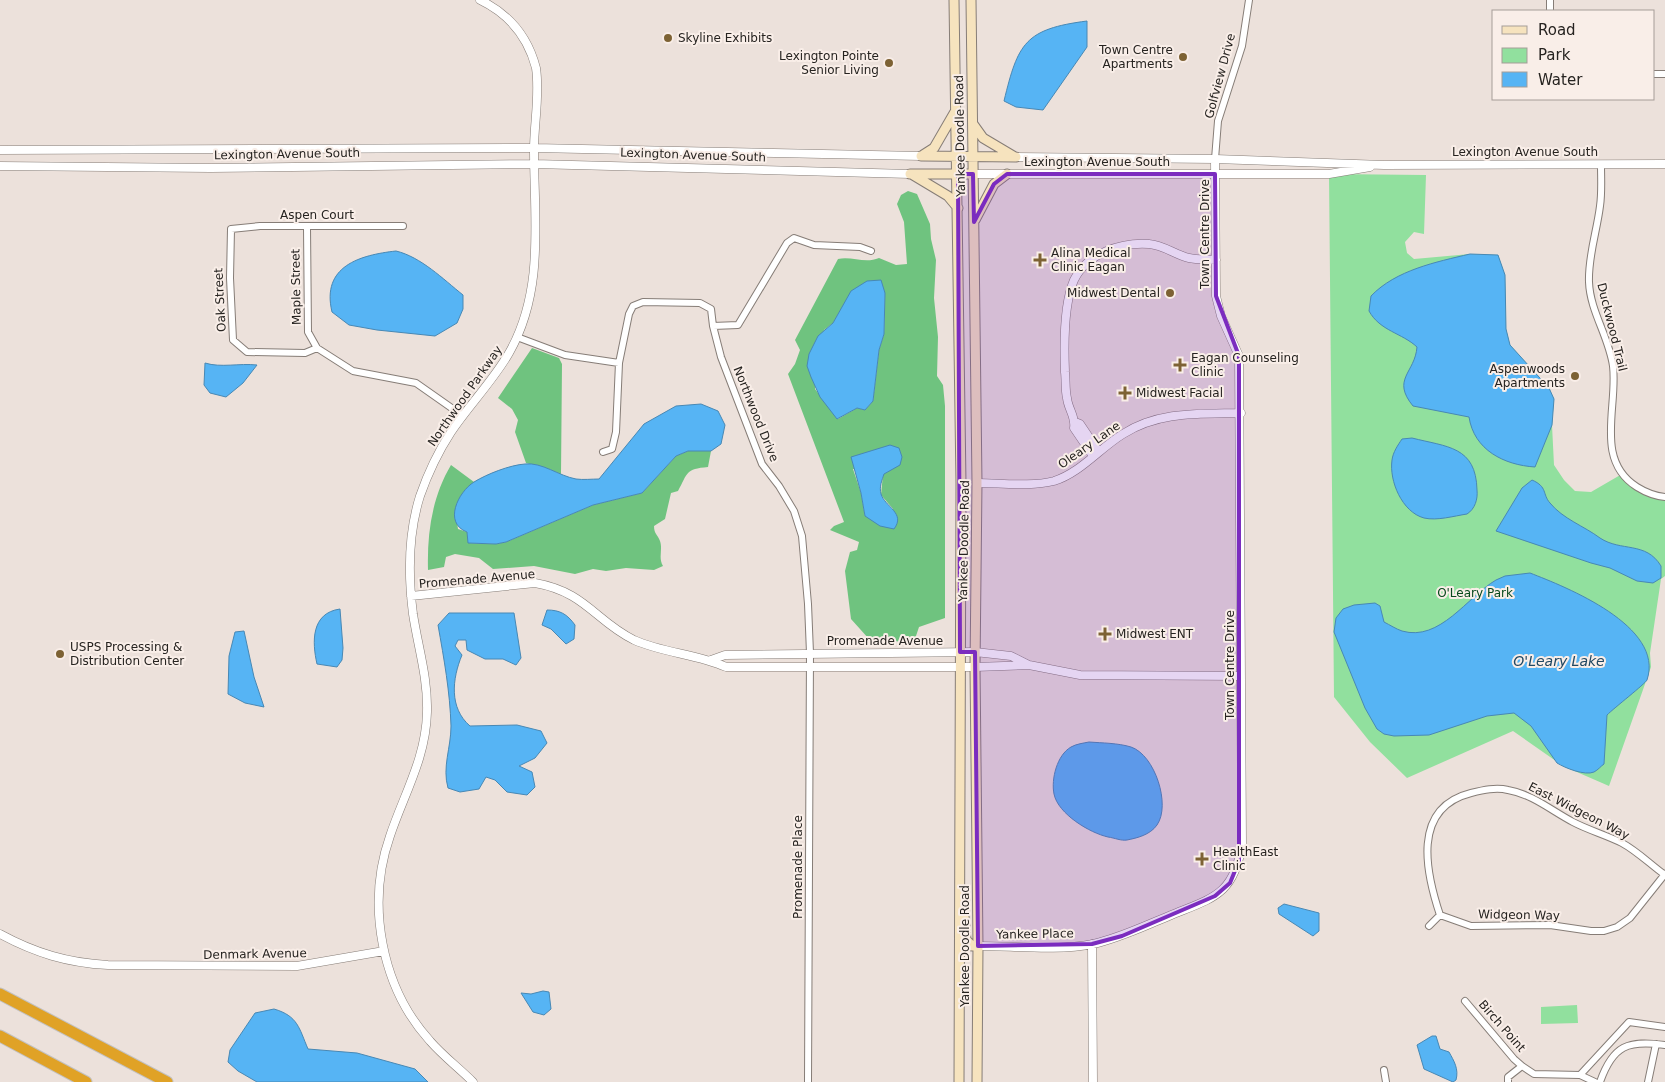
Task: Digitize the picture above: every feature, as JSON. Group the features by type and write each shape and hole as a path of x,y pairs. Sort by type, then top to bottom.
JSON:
{"highway":[{"path":"0,994 167,1082"},
{"path":"0,1036 86,1082"}],"main road":[{"name":"Yankee Doodle Road","path":"954,0 958,157 961,483 959,1082"},
{"name":"Yankee Doodle Road","path":"971,0 978,483 975,652 978,946 977,1082"},
{"path":"921,156 934,148 957,110"},
{"path":"973,123 983,138 1016,157"},
{"name":"Lexington Avenue South","path":"921,156 1016,157"},
{"path":"910,174 948,196 958,208"},
{"name":"Lexington Avenue South","path":"910,174 974,174"},
{"path":"974,222 994,184 1007,174"},
{"path":"959,863 966,940 972,946 978,946"}],"street":[{"name":"Northwood Parkway","path":"411,596 410,554 418,503 437,456 463,416 510,353 524,320 534,278 534,148 537,78 531,51 522,35 496,9 480,0"},
{"name":"Golfview Drive","path":"1215,159 1218,121 1242,46 1249,0"},
{"name":"Lexington Avenue South","path":"0,150 534,148 921,156"},
{"name":"Lexington Avenue South","path":"1016,157 1215,159 1384,164 1665,164"},
{"name":"Town Centre Drive","path":"1092,944 1122,936 1210,899 1230,883 1239,861 1242,844 1241,413 1239,356 1221,316 1216,296 1215,159"},
{"name":"Lexington Avenue South","path":"0,166 211,168 534,164 910,174"},
{"name":"Lexington Avenue South","path":"974,174 1328,174 1384,164"},
{"name":"Duckwood Trail","path":"1601,164 1600,206 1590,263 1589,283 1593,304 1613,366 1614,389 1610,442 1613,457 1619,470 1631,483 1646,492 1665,497"},
{"name":"Aspen Court","path":"231,230 260,226 403,226"},
{"name":"Maple Street","path":"307,227 308,332 317,348"},
{"name":"Oak Street","path":"231,230 230,278 233,340 247,352 305,353 317,348"},
{"path":"713,326 738,325 787,243 794,238 814,245 860,247 871,251"},
{"path":"1096,454 1074,428 1075,422 1067,400 1065,368 1069,300 1075,279 1087,263 1106,250 1149,244 1162,246 1189,258 1216,260"},
{"name":"Northwood Drive","path":"619,363 629,314 633,306 643,302 700,303 711,309 720,357 762,464 779,486 794,511 802,536 810,653"},
{"path":"517,337 565,355 619,363 616,432 612,449 604,452"},
{"path":"317,348 353,371 416,383 463,416"},
{"name":"Oleary Lane","path":"978,483 1052,482 1071,472 1122,434 1150,420 1180,414 1241,413"},
{"name":"Promenade Avenue","path":"384,951 379,899 384,855 397,817 414,777 426,728 426,681 411,596 535,583 546,585 574,595 632,639 651,646 711,660 726,667 975,667 1029,665 1080,675 1241,676"},
{"name":"Promenade Avenue","path":"711,660 725,654 975,652 1011,656 1029,665"},
{"name":"Promenade Place","path":"808,1082 810,653"},
{"name":"East Widgeon Way","path":"1440,915 1430,885 1426,848 1430,829 1438,814 1450,802 1464,795 1487,789 1507,789 1525,795 1574,823 1623,844 1665,875"},
{"name":"Widgeon Way","path":"1440,915 1471,926 1550,925 1604,931 1617,927 1630,918 1665,875"},
{"path":"1429,926 1440,915"},
{"name":"Denmark Avenue","path":"0,934 31,950 56,959 83,964 296,966 384,951"},
{"path":"1092,944 1094,1082"},
{"name":"Yankee Place","path":"978,946 1092,944"},
{"path":"384,951 392,980 413,1020 430,1042 474,1082"},
{"name":"Birch Point","path":"1465,1000 1514,1059 1534,1074 1550,1079 1580,1075 1595,1082"},
{"path":"1580,1075 1629,1022 1665,1027"},
{"path":"1600,1082 1610,1059 1622,1048 1637,1042 1665,1045"},
{"path":"1648,1082 1656,1044"},
{"name":"Birch Point","path":"1508,1082 1508,1077 1522,1066"},
{"path":"1384,1070 1386,1082"}],"highlighted area":[{"path":"958,174 973,174 974,222 994,184 1007,174 1215,174 1216,296 1239,356 1239,861 1230,883 1215,896 1122,936 1092,944 978,946 975,652 960,652"}],"green space":[{"name":"O'Leary Park","path":"1329,174 1426,175 1424,234 1414,232 1405,242 1407,253 1414,259 1470,254 1498,255 1505,275 1506,329 1510,345 1549,388 1554,399 1552,425 1554,465 1564,480 1575,491 1591,492 1622,474 1632,484 1665,497 1665,576 1661,579 1650,653 1651,667 1609,786 1563,766 1513,731 1407,778 1370,742 1334,697"},
{"path":"908,191 917,194 930,224 936,260 934,298 938,337 937,376 943,385 945,406 945,618 919,627 915,639 905,642 869,639 851,619 845,571 850,552 857,550 859,542 830,530 844,522 788,374 795,364 800,350 795,340 838,259 874,260 879,258 896,265 907,264 904,222 897,204 901,195","holes":["885,294 884,334 879,350 873,401 865,410 857,408 838,419 815,389 824,330 833,323 842,308","853,469 891,469 883,474 881,495 893,509 865,516 861,493"]},
{"path":"532,348 559,358 562,364 561,474 526,463 515,432 518,420 512,409 498,398"},
{"path":"688,451 711,451 708,467 695,469 688,473 678,491 671,493 665,519 654,526 661,544 663,566 654,570 626,568 606,571 593,569 575,574 534,566 493,569 479,558 455,554 446,557 444,567 428,570 428,542 432,516 439,490 451,465 474,482 458,503 456,514 458,529 467,532 469,543 496,544 506,542 593,505 642,493 676,456"},
{"path":"1577,1005 1578,1023 1541,1024 1541,1007"}],"water":[{"path":"1087,21 1087,47 1043,110 1016,107 1004,101 1014,65 1020,52 1028,42 1050,29 1066,24"},
{"path":"396,251 423,263 463,295 463,309 457,323 435,336 349,325 332,312 330,296 332,284 346,266 369,256"},
{"path":"1470,254 1498,255 1505,275 1506,329 1510,345 1549,388 1554,399 1552,425 1535,467 1512,463 1492,454 1477,438 1469,417 1413,406 1404,389 1404,382 1417,347 1379,323 1369,311 1371,296 1381,287 1404,273"},
{"path":"881,280 885,293 884,334 879,350 873,401 865,410 857,408 837,419 820,397 811,377 807,366 809,354 818,336 833,323 851,291 867,281"},
{"path":"205,363 217,365 257,365 243,383 226,397 210,393 204,385"},
{"path":"701,404 718,411 725,425 721,444 711,451 688,451 676,456 642,493 593,505 506,542 496,544 468,543 467,532 460,528 456,522 454,515 458,500 468,487 485,476 513,466 531,464 576,479 599,479 644,424 676,406"},
{"path":"1412,438 1448,447 1465,457 1471,465 1475,476 1477,490 1474,507 1470,512 1440,519 1429,519 1416,515 1403,503 1395,486 1392,460 1402,439"},
{"path":"890,445 899,448 902,457 900,465 884,474 880,489 883,499 894,510 898,519 894,529 880,526 865,516 851,457"},
{"path":"1532,480 1543,488 1548,500 1555,509 1567,518 1608,542 1641,550 1655,558 1661,566 1661,578 1653,583 1637,581 1610,568 1496,531 1522,488"},
{"name":"O'Leary Lake","path":"1530,573 1566,588 1609,612 1627,626 1641,642 1649,660 1647,680 1607,715 1604,764 1594,772 1586,773 1557,763 1531,726 1514,713 1487,716 1429,735 1394,736 1384,734 1377,729 1365,708 1334,632 1336,618 1343,609 1354,605 1375,603 1380,606 1384,622 1402,631 1416,633 1429,630 1441,624 1496,580 1505,576"},
{"path":"340,609 342,660 337,667 317,664 314,638 319,622 323,616"},
{"path":"547,610 563,613 569,618 575,625 574,639 566,644 551,629 542,625"},
{"path":"449,613 514,613 521,658 516,665 503,659 485,659 467,650 466,640 458,640 455,646 462,655 456,674 454,693 458,711 470,726 517,725 541,731 547,743 535,758 519,766 532,772 535,787 527,795 507,792 495,780 486,777 479,789 460,792 448,788 446,765 451,726 438,625"},
{"path":"244,631 254,677 264,707 245,703 228,694 229,656 235,632"},
{"path":"1089,742 1131,747 1140,752 1147,760 1158,782 1162,806 1161,816 1157,825 1147,834 1127,840 1101,835 1084,827 1062,809 1053,788 1056,768 1062,756 1071,747"},
{"path":"1284,904 1319,913 1319,931 1313,936 1279,914 1278,908"},
{"path":"543,991 549,992 551,1009 544,1015 533,1012 521,993 531,994"},
{"path":"274,1009 293,1019 300,1029 308,1049 357,1053 415,1069 428,1082 257,1082 238,1071 228,1062 230,1050 255,1013"},
{"path":"1432,1036 1436,1036 1440,1049 1449,1052 1454,1062 1457,1076 1453,1082 1424,1069 1417,1045"}],"place":[{"name":"Skyline Exhibits","path":"668,38"},
{"name":"Town Centre Apartments","path":"1183,57"},
{"name":"Lexington Pointe Senior Living","path":"889,63"},
{"name":"Alina Medical Clinic Eagan","path":"1040,260"},
{"name":"Midwest Dental","path":"1170,293"},
{"name":"Eagan Counseling Clinic","path":"1180,365"},
{"name":"Aspenwoods Apartments","path":"1575,376"},
{"name":"Midwest Facial","path":"1125,393"},
{"name":"Midwest ENT","path":"1105,634"},
{"name":"USPS Processing & Distribution Center","path":"60,654"},
{"name":"HealthEast Clinic","path":"1202,859"}]}
